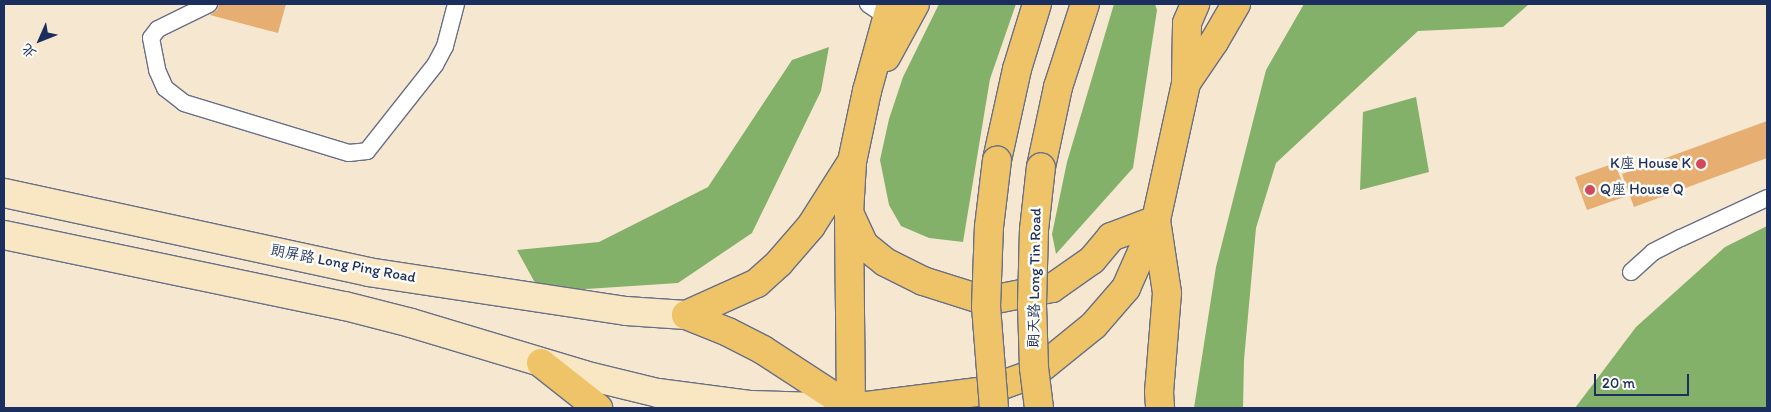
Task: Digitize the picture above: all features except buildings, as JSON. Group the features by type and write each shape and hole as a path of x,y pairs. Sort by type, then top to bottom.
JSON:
{"main road":[{"path":"867,91 916,4"},
{"path":"994,408 986,307 989,227 997,160 1017,70 1037,4"},
{"name":"朗天路 Long Tin Road","path":"1039,408 1034,368 1032,304 1034,230 1041,167 1058,87 1085,4"},
{"path":"4,235 345,306 411,323 541,363 658,393 751,405 851,408 986,391 1035,374 1094,325 1126,288 1156,220 1186,83 1187,24 1195,4"},
{"path":"1186,83 1214,42 1236,4"},
{"path":"851,408 849,214 852,162 882,8"},
{"path":"686,316 757,283 779,263 811,226 852,162"},
{"name":"朗屏路 Long Ping Road","path":"4,193 368,272 626,311 686,316"},
{"path":"849,214 864,245 885,262 923,281 986,301 1052,288 1092,260 1111,237 1156,220"},
{"path":"1156,220 1167,293 1159,392 1160,408"},
{"path":"686,316 728,332 763,350 851,408"},
{"path":"541,363 598,408"}],"lane":[{"path":"209,4 158,29 151,38 157,70 165,88 184,103 349,153 367,151 435,65 445,46 456,4"},
{"path":"1631,272 1653,252 1767,198"}],"green space":[{"path":"939,4 1016,4 990,79 963,242 929,238 901,226 889,205 880,160 889,119 903,77"},
{"path":"1114,4 1155,4 1157,10 1133,168 1056,254 1052,234 1067,162"},
{"path":"1304,4 1529,4 1503,27 1418,31 1276,163 1256,228 1244,360 1243,408 1194,408 1216,267 1266,70"},
{"path":"829,47 821,91 752,233 678,283 540,292 517,250 599,242 708,187 792,60"},
{"path":"1416,97 1429,172 1360,190 1363,112"},
{"path":"1767,226 1767,408 1575,408 1636,327 1725,247"}],"place":[{"name":"K座 House K","path":"1701,164"},
{"name":"Q座 House Q","path":"1590,190"}]}
